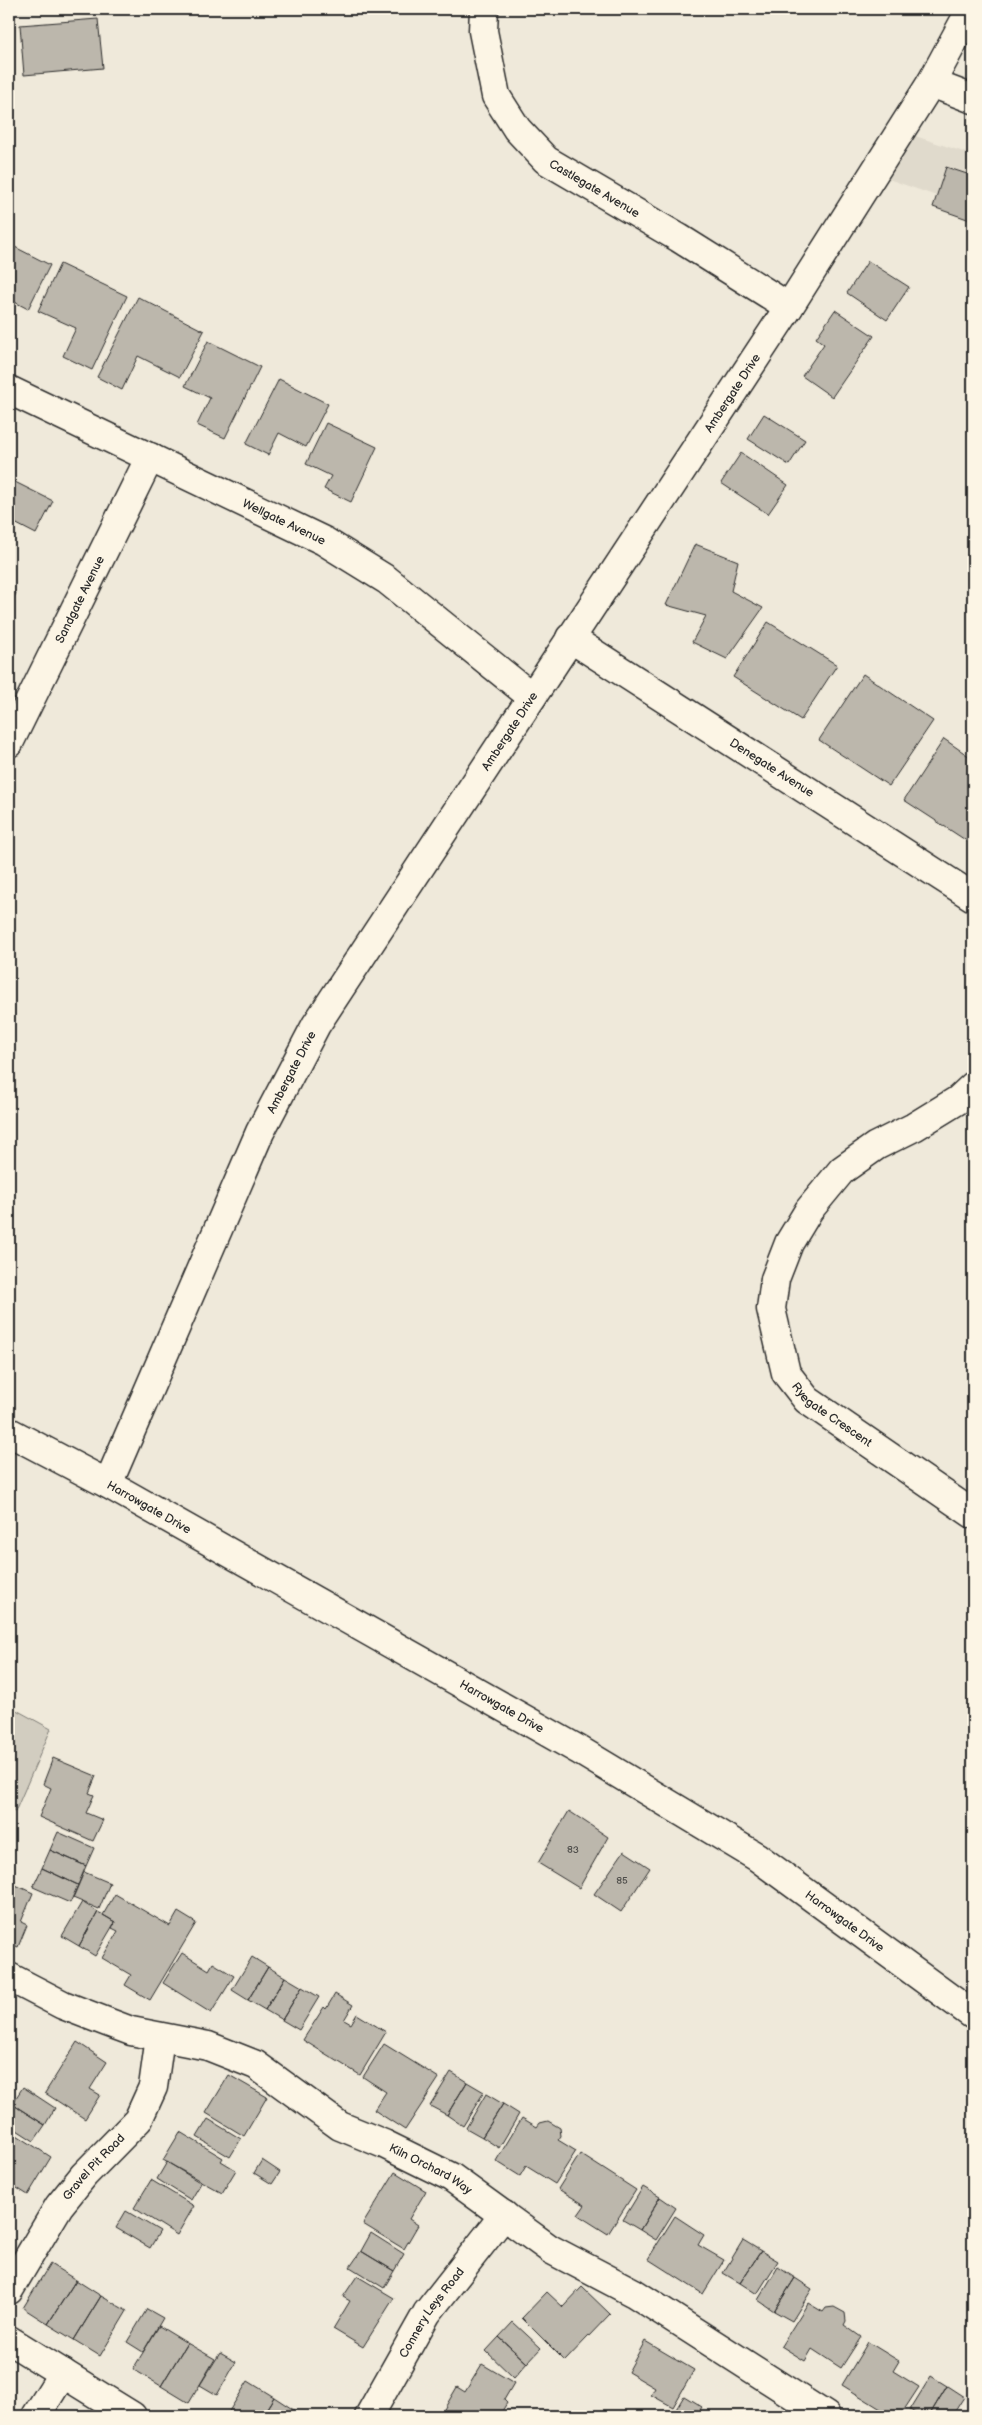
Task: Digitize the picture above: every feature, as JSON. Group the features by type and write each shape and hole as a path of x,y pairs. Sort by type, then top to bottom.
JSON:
{"street":[{"name":"Castlegate Avenue","path":"484,9 483,31 496,96 517,129 546,160 679,238 789,307"},
{"name":"Ambergate Drive","path":"108,1484 260,1132 316,1025 789,307 931,83 971,9"},
{"path":"931,83 973,99"},
{"name":"Wellgate Avenue","path":"9,390 324,541 387,580 532,697"},
{"name":"Sandgate Avenue","path":"9,742 150,457"},
{"name":"Denegate Avenue","path":"570,638 973,897"},
{"name":"Ryegate Crescent","path":"973,1086 958,1100 914,1127 876,1146 842,1170 809,1210 789,1243 775,1279 771,1309 786,1373 807,1400 973,1514"},
{"name":"Harrowgate Drive","path":"9,1432 108,1484 579,1750 757,1857 973,2016"},
{"name":"Kiln Orchard Way","path":"9,1978 62,2005 131,2031 208,2046 256,2065 340,2126 384,2144 451,2177 550,2249 634,2293 826,2416"},
{"name":"Gravel Pit Road","path":"9,2290 59,2206 84,2175 138,2120 153,2087 160,2037"},
{"name":"Connery Leys Road","path":"369,2416 427,2313 504,2215"},
{"path":"9,2340 132,2416"},
{"path":"36,2416 63,2373"}],"shaded area":[{"path":"906,133 973,155 973,209 880,176"},
{"path":"9,1706 51,1729 15,1812 9,1810"}],"building":[{"path":"9,14 15,17 9,31"},
{"path":"98,19 103,68 24,75 20,25"},
{"path":"946,167 973,176 973,221 933,207"},
{"path":"9,244 50,265 28,309 9,299"},
{"path":"868,261 909,287 887,320 847,293"},
{"path":"60,264 127,296 92,370 63,356 76,328 38,311"},
{"path":"138,297 204,331 180,377 138,356 122,390 97,377"},
{"path":"835,310 874,336 832,397 802,376 824,344 816,338"},
{"path":"208,341 260,367 225,438 197,425 210,398 185,386"},
{"path":"279,379 328,404 306,447 279,433 268,455 246,444"},
{"path":"764,414 805,440 789,465 748,439"},
{"path":"326,423 377,447 351,502 324,489 331,476 306,464"},
{"path":"741,453 788,485 768,514 721,483"},
{"path":"9,479 53,501 36,534 9,520"},
{"path":"695,544 738,561 731,591 763,608 727,659 692,642 706,616 666,605"},
{"path":"9,590 16,593 9,609"},
{"path":"768,622 837,665 801,720 733,677"},
{"path":"863,674 933,721 889,786 819,740"},
{"path":"944,739 973,759 973,845 904,800"},
{"path":"53,1758 96,1776 89,1793 94,1795 86,1813 103,1820 93,1841 39,1817 51,1788 43,1784"},
{"path":"569,1811 608,1837 579,1888 538,1863"},
{"path":"58,1832 94,1848 86,1866 50,1850"},
{"path":"50,1850 86,1866 78,1885 42,1868"},
{"path":"624,1851 650,1868 621,1912 594,1894"},
{"path":"42,1868 78,1885 70,1903 33,1887"},
{"path":"84,1872 110,1883 99,1909 73,1898"},
{"path":"9,1882 33,1893 21,1922 27,1925 18,1947 9,1943"},
{"path":"115,1894 170,1926 178,1912 196,1923 150,2000 125,1985 131,1975 102,1958 118,1931 112,1928 115,1922 103,1915"},
{"path":"82,1902 98,1912 79,1946 62,1936"},
{"path":"98,1912 115,1922 95,1956 79,1946"},
{"path":"182,1953 209,1970 213,1963 234,1976 211,2013 163,1983"},
{"path":"252,1957 268,1967 248,2000 232,1990"},
{"path":"268,1967 285,1977 265,2010 248,2000"},
{"path":"285,1977 302,1987 282,2020 265,2010"},
{"path":"302,1987 319,1997 299,2030 282,2020"},
{"path":"335,1994 353,2005 344,2020 351,2024 357,2014 386,2032 360,2075 303,2040 324,2007 326,2009"},
{"path":"77,2042 107,2062 90,2089 100,2095 85,2119 45,2093"},
{"path":"384,2044 439,2078 405,2130 374,2110 386,2092 363,2077"},
{"path":"451,2072 467,2082 447,2115 430,2106"},
{"path":"229,2075 267,2097 244,2136 206,2113"},
{"path":"467,2082 484,2092 463,2126 447,2115"},
{"path":"23,2087 55,2108 45,2125 12,2104"},
{"path":"486,2094 503,2104 482,2137 466,2128"},
{"path":"12,2104 45,2125 34,2141 9,2125 9,2109"},
{"path":"503,2104 519,2114 499,2148 482,2137"},
{"path":"522,2118 537,2127 540,2123 548,2121 560,2128 561,2136 558,2140 576,2151 555,2184 526,2166 520,2176 496,2161"},
{"path":"208,2119 241,2139 230,2157 197,2137"},
{"path":"9,2130 51,2157 28,2195 9,2183"},
{"path":"180,2132 223,2158 221,2161 236,2170 222,2193 163,2160"},
{"path":"580,2154 636,2190 608,2234 578,2215 585,2205 558,2189"},
{"path":"262,2160 280,2172 272,2184 254,2173"},
{"path":"167,2162 201,2183 191,2200 157,2179"},
{"path":"395,2172 426,2191 409,2219 418,2225 404,2249 363,2224"},
{"path":"151,2180 194,2206 177,2235 134,2208"},
{"path":"643,2187 660,2197 640,2230 623,2220"},
{"path":"660,2197 676,2208 656,2240 640,2230"},
{"path":"126,2211 160,2231 150,2248 116,2228"},
{"path":"675,2216 704,2235 698,2245 724,2260 703,2294 648,2259"},
{"path":"371,2233 404,2254 394,2271 361,2251"},
{"path":"743,2240 761,2251 740,2283 723,2273"},
{"path":"361,2251 394,2271 384,2288 350,2267"},
{"path":"761,2251 778,2261 757,2294 740,2283"},
{"path":"50,2264 76,2280 48,2324 23,2308"},
{"path":"778,2267 795,2278 774,2311 758,2300"},
{"path":"357,2276 394,2298 363,2347 333,2329 350,2301 343,2297"},
{"path":"795,2278 812,2289 792,2321 774,2311"},
{"path":"76,2280 101,2296 74,2340 48,2324"},
{"path":"582,2287 610,2314 565,2361 522,2318 547,2292 563,2307"},
{"path":"101,2296 127,2311 100,2356 74,2340"},
{"path":"808,2303 823,2312 826,2308 834,2307 845,2313 846,2321 844,2325 861,2337 841,2368 812,2349 805,2361 781,2346"},
{"path":"147,2309 163,2318 143,2352 127,2342"},
{"path":"513,2322 541,2348 527,2363 499,2337"},
{"path":"159,2326 187,2343 161,2386 133,2369"},
{"path":"499,2337 527,2363 514,2378 486,2351"},
{"path":"645,2341 694,2370 673,2407 651,2395 655,2388 628,2372"},
{"path":"868,2342 899,2361 893,2371 919,2387 900,2416 892,2416 842,2385"},
{"path":"187,2343 215,2359 189,2403 161,2386"},
{"path":"220,2353 236,2362 217,2395 200,2385"},
{"path":"482,2364 514,2383 504,2400 507,2403 499,2416 451,2416 443,2411 457,2387 465,2392"},
{"path":"931,2376 947,2386 929,2416 920,2416 910,2410"},
{"path":"248,2381 274,2397 262,2416 226,2416"},
{"path":"947,2386 964,2397 952,2416 929,2416"},
{"path":"684,2396 702,2407 696,2416 672,2416"},
{"path":"274,2397 300,2414 299,2416 262,2416"}]}
